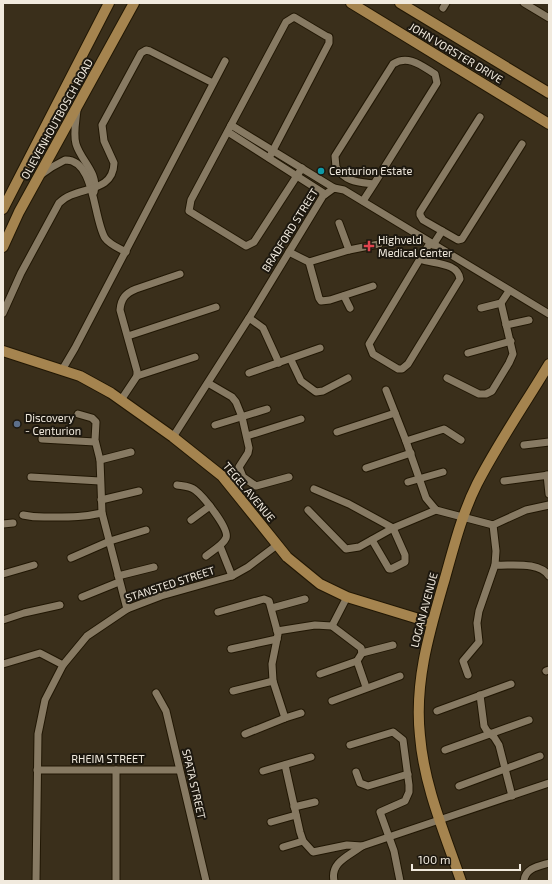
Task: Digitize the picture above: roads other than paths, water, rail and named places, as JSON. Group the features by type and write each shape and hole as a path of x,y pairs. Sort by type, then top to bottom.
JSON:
{"street":[{"name":"OLIEVENHOUTBOSCH ROAD","path":"4,205 109,3"},
{"name":"OLIEVENHOUTBOSCH ROAD","path":"3,247 38,178 134,3"},
{"name":"JOHN VORSTER DRIVE","path":"351,3 549,124"},
{"name":"JOHN VORSTER DRIVE","path":"400,3 549,94"},
{"path":"524,3 549,18"},
{"path":"269,158 329,43 329,37 294,17 286,22 189,202 188,208 191,213 246,246 249,246 254,242 302,168"},
{"path":"3,313 21,273 59,203 64,198 93,190 106,183 114,165 104,141 102,125 141,53 146,50 150,51 213,83"},
{"path":"363,201 374,184 437,83 436,74 410,60 398,61 393,64 335,156 336,167 347,178 353,182 374,184"},
{"path":"62,370 126,252 225,61"},
{"path":"77,107 76,143 80,154 90,166 93,190 105,237 113,245 126,252"},
{"path":"480,117 420,212 420,216 423,220 458,240 464,237 522,144"},
{"path":"229,128 302,168 334,188"},
{"path":"229,128 269,158 325,194"},
{"path":"38,178 57,163 65,160 72,161 83,169 93,190"},
{"name":"BRADFORD STREET","path":"173,437 208,384 325,194 334,188 344,190 363,201 549,314"},
{"path":"339,223 348,250"},
{"path":"420,259 429,262 442,263 457,272 460,279 408,364 402,369 398,369 373,354 369,344 420,259 442,231"},
{"path":"289,252 309,262 348,250 379,244"},
{"path":"309,262 320,300 330,300 373,286"},
{"path":"137,376 136,367 120,310 120,304 126,295 136,289 180,274"},
{"path":"481,308 501,303 509,291"},
{"path":"344,296 350,308"},
{"path":"447,378 474,393 486,394 492,391 513,354 501,303"},
{"path":"128,336 216,307"},
{"path":"249,318 263,328 278,363"},
{"path":"506,325 529,320"},
{"path":"468,353 511,341"},
{"path":"249,373 291,360 320,348"},
{"name":"TEGEL AVENUE","path":"3,351 80,376 121,400 173,437 222,476 277,545 302,571 320,584 347,597 432,623"},
{"path":"121,400 137,376 195,357"},
{"path":"291,360 301,380 316,392 323,391 348,378"},
{"name":"LOGAN AVENUE","path":"461,881 440,820 425,768 419,723 421,673 432,623 463,517 481,477 549,364"},
{"path":"208,384 232,397 242,417 249,451 239,467 246,480 256,486 289,477"},
{"path":"386,390 411,453 426,498 436,510 493,525 526,510 549,505"},
{"path":"215,425 267,409"},
{"path":"337,432 395,413"},
{"path":"78,414 92,418 96,422 95,442 100,460 102,513 127,609"},
{"path":"247,436 301,419"},
{"path":"406,441 444,429 461,440"},
{"path":"42,439 95,442"},
{"path":"524,445 549,442"},
{"path":"100,460 131,452"},
{"path":"366,468 411,453"},
{"path":"408,482 443,472"},
{"path":"504,481 548,475 549,494"},
{"path":"31,478 100,481"},
{"path":"177,485 196,491 210,506 227,532 226,540 206,556"},
{"path":"314,489 349,504 393,528 405,555 404,563 389,569 372,540"},
{"path":"101,500 139,491"},
{"path":"191,520 210,506"},
{"path":"308,510 346,549 359,547 393,528 436,510"},
{"path":"23,515 38,519 54,517 79,518 102,513"},
{"path":"3,524 13,523"},
{"path":"468,675 463,661 479,642 477,623 479,611 494,565 496,551 493,525"},
{"path":"71,558 110,541 146,530"},
{"name":"STANSTED STREET","path":"36,881 38,734 42,710 49,690 63,665 88,636 127,609 162,596 232,576 248,568 277,545"},
{"path":"220,546 232,576"},
{"path":"494,565 532,566 545,571 549,576"},
{"path":"3,574 34,566"},
{"path":"82,597 119,579 154,567"},
{"path":"332,626 347,597"},
{"path":"218,612 264,599 269,601 272,608 277,635 272,664 273,681 285,718"},
{"path":"272,608 305,600"},
{"path":"3,620 24,613 60,605"},
{"path":"231,650 277,635 315,625 332,626 359,645 362,653"},
{"path":"320,674 357,661 362,653 393,645"},
{"path":"3,664 40,653 63,665"},
{"path":"357,661 366,687"},
{"path":"332,701 366,687 400,676"},
{"path":"233,691 273,681"},
{"path":"437,711 511,684"},
{"name":"SPATA STREET","path":"156,693 166,711 206,881"},
{"path":"480,696 484,726 497,741 512,796"},
{"path":"245,734 301,713"},
{"path":"445,750 529,720"},
{"path":"350,744 396,733 404,744 409,789 407,799 403,803 380,812 394,851 400,881"},
{"path":"459,786 540,756"},
{"path":"263,771 311,757"},
{"path":"285,765 302,841 310,850 316,852 347,845 362,846"},
{"name":"RHEIM STREET","path":"37,770 179,770"},
{"path":"116,770 116,881"},
{"path":"356,772 360,783 368,786 408,774"},
{"path":"334,881 332,871 337,863 362,846 390,838 549,784"},
{"path":"294,807 315,802"},
{"path":"271,822 296,815"},
{"path":"283,847 302,841"},
{"path":"524,881 529,870 549,863"}],"place":[{"name":"Centurion Estate","path":"321,171"},
{"name":"Highveld Medical Center","path":"369,246"},
{"name":"Discovery - Centurion","path":"17,424"}]}
